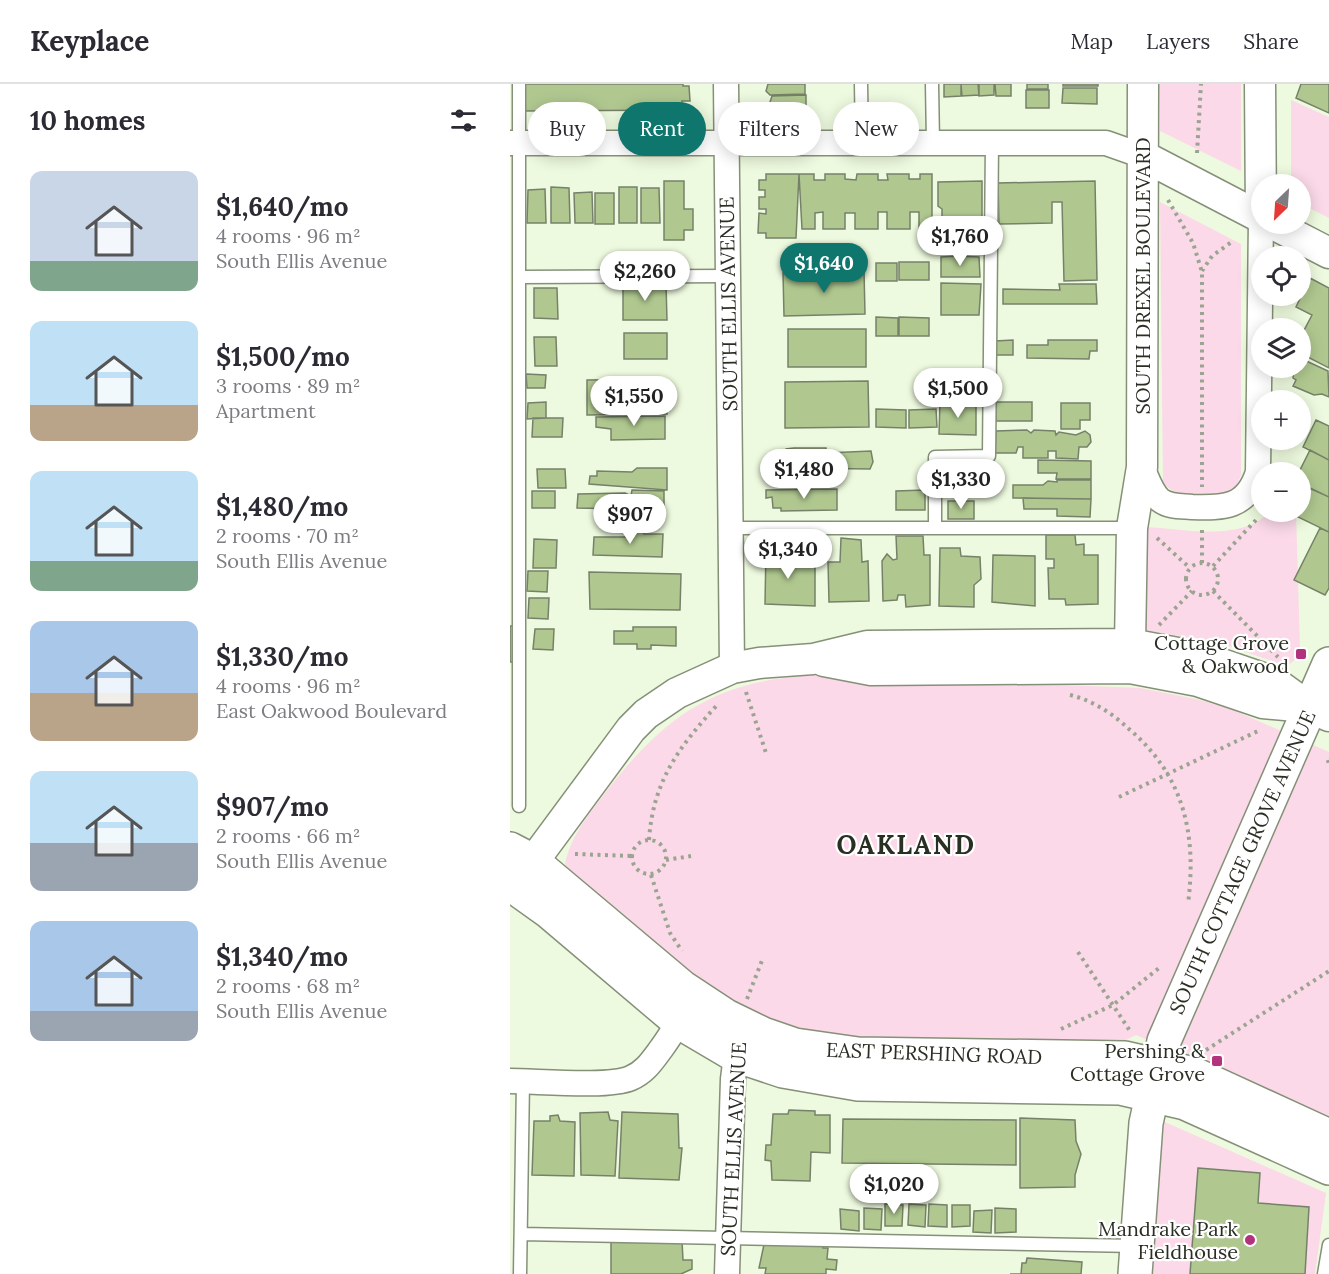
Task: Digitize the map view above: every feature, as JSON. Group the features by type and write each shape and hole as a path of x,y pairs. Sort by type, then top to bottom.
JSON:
{"main road":[{"name":"SOUTH COTTAGE GROVE AVENUE","path":"1136,1260 1146,1123 1164,1041 1319,712 1329,664"},
{"name":"EAST PERSHING ROAD","path":"516,870 741,1026 773,1038 827,1052 858,1054 1125,1058 1185,1103 1329,1168"},
{"name":"EAST PERSHING ROAD","path":"516,870 548,911 679,1022 741,1026"},
{"name":"EAST PERSHING ROAD","path":"1155,1079 1194,1074 1329,1136"}],"street":[{"name":"SOUTH ELLIS AVENUE","path":"726,84 726,102"},
{"name":"SOUTH DREXEL BOULEVARD","path":"1142,638 1143,84"},
{"name":"SOUTH DREXEL BOULEVARD","path":"1260,84 1261,174"},
{"path":"514,143 718,144"},
{"path":"919,143 1106,143 1143,156 1251,213"},
{"name":"SOUTH ELLIS AVENUE","path":"726,156 730,528 739,680"},
{"name":"SOUTH DREXEL BOULEVARD","path":"1142,467 1157,495 1174,506 1227,507 1243,498 1254,487 1258,472 1261,234"},
{"path":"1295,234 1328,249"},
{"path":"516,870 646,714 677,693 739,680 759,663 813,659 867,646 1142,638 1274,682 1319,712"},
{"path":"813,659 871,670 1130,668 1198,681 1263,703 1319,712"},
{"path":"517,1081 610,1082 630,1079 646,1069 679,1022 682,987"},
{"name":"SOUTH ELLIS AVENUE","path":"727,1274 741,1026"}],"lane":[{"path":"519,84 514,143 519,277 519,806"},
{"path":"861,84 861,102"},
{"path":"932,84 933,143"},
{"path":"935,528 935,457 989,456 992,143"},
{"path":"519,277 727,276"},
{"path":"730,528 1142,531"},
{"path":"517,1081 516,1215 521,1234 520,1274"},
{"path":"521,1234 728,1236 1136,1260"},
{"path":"1324,1274 1329,1245"}],"path":[{"path":"1197,153 1201,84"},
{"path":"1166,196 1193,243 1202,272 1202,496"},
{"path":"1202,272 1212,256 1233,241"},
{"path":"1213,566 1254,522"},
{"path":"1202,527 1202,562"},
{"path":"1142,531 1190,568"},
{"path":"1202,562 1213,566 1219,579 1213,591 1205,595 1192,591 1186,578 1190,568 1202,562"},
{"path":"1142,638 1192,591"},
{"path":"1213,591 1278,658"},
{"path":"739,680 766,753"},
{"path":"1060,692 1079,697 1118,719 1159,758 1168,773 1189,833 1192,857 1188,904"},
{"path":"649,840 653,810 670,762 718,704"},
{"path":"1119,797 1258,731"},
{"path":"649,840 663,847 666,860 660,870 651,874 635,867 632,856 639,843 649,840"},
{"path":"575,854 632,856"},
{"path":"666,860 691,856"},
{"path":"651,874 670,933 684,954"},
{"path":"1078,952 1130,1031"},
{"path":"741,1026 763,958"},
{"path":"1050,1032 1075,1024 1113,1005 1159,968"},
{"path":"1200,1053 1217,1046 1329,972"}],"shaded area":[{"path":"1159,84 1241,84 1241,171 1160,131"},
{"path":"1291,100 1329,117 1329,218 1311,209 1311,174 1291,174"},
{"path":"1160,202 1241,244 1241,475 1237,485 1226,496 1184,495 1163,483"},
{"path":"1256,522 1296,522 1300,648 1295,660 1287,666 1219,643 1145,630 1146,527 1211,532 1244,527"},
{"path":"817,675 1140,688 1196,699 1231,709 1329,752 1329,1118 1136,1035 1118,1044 838,1038 772,1022 739,1007 701,982 572,873 565,864 571,844 581,826 627,765 672,722 696,706 750,684 781,678"},
{"path":"1149,1115 1326,1193 1315,1274 1137,1274"}],"building":[{"path":"524,84 683,84 683,86 689,86 690,101 618,102 618,110 606,110 606,102 528,102 528,111 524,111"},
{"path":"768,84 805,84 805,94 770,95 766,91"},
{"path":"944,84 961,84 961,96 944,97"},
{"path":"961,84 978,84 979,95 962,96"},
{"path":"979,84 994,84 994,95 979,96"},
{"path":"995,84 1011,84 1011,96 996,96"},
{"path":"1027,84 1048,84 1048,89 1027,89"},
{"path":"1063,84 1098,84 1098,86 1063,86"},
{"path":"1301,84 1329,84 1329,113 1296,98"},
{"path":"1063,88 1097,88 1097,104 1062,103"},
{"path":"1026,90 1049,90 1049,108 1026,108"},
{"path":"806,95 806,102 770,102 772,96"},
{"path":"766,174 799,174 796,238 766,238 766,233 758,233 759,213 766,214 766,209 759,209 759,197 765,197 765,190 759,190 759,180 766,180"},
{"path":"799,174 814,174 814,180 825,180 825,174 845,174 845,179 856,180 857,174 878,174 878,180 888,180 887,174 909,174 909,179 920,179 920,174 932,174 932,230 919,230 919,212 910,212 910,229 887,229 887,212 878,212 878,229 855,229 855,213 845,213 845,229 823,229 823,212 815,213 815,229 802,229"},
{"path":"664,181 684,181 684,209 693,209 693,230 684,230 684,240 664,240"},
{"path":"982,181 982,249 976,249 976,254 949,254 948,248 942,248 942,209 938,206 938,182"},
{"path":"1095,181 1097,280 1064,281 1062,202 1052,202 1052,223 999,224 998,183"},
{"path":"551,187 569,188 570,223 551,223"},
{"path":"619,187 637,187 637,223 619,223"},
{"path":"641,188 659,188 660,223 641,223"},
{"path":"545,189 546,223 527,223 528,190"},
{"path":"592,192 593,223 575,223 574,193"},
{"path":"595,193 614,193 614,224 595,224"},
{"path":"941,257 979,257 980,277 941,277"},
{"path":"899,262 929,262 929,280 899,280"},
{"path":"876,263 897,263 897,281 876,281"},
{"path":"864,271 865,314 784,316 783,273"},
{"path":"1311,279 1329,288 1329,368 1311,359 1312,315 1296,307 1311,306"},
{"path":"941,283 981,284 979,315 941,315"},
{"path":"666,284 667,320 623,320 623,285"},
{"path":"1059,284 1096,284 1097,304 1003,304 1003,289 1060,290"},
{"path":"534,288 557,288 558,319 534,318"},
{"path":"876,317 898,318 898,336 876,336"},
{"path":"899,317 929,318 929,336 899,336"},
{"path":"788,329 866,329 866,367 788,367"},
{"path":"624,333 667,333 667,359 624,359"},
{"path":"534,337 556,337 557,366 535,366"},
{"path":"1013,340 1013,355 996,355 995,341"},
{"path":"1048,340 1097,340 1097,351 1090,351 1089,359 1027,358 1027,345 1048,345"},
{"path":"1311,363 1328,371 1329,397 1322,394 1314,395 1311,394 1311,390 1302,390 1293,386 1296,380 1293,378 1311,378"},
{"path":"526,374 546,375 545,388 527,388"},
{"path":"666,379 667,414 587,415 587,380"},
{"path":"868,381 869,427 785,428 785,382"},
{"path":"546,402 546,418 527,419 528,403"},
{"path":"940,402 976,403 976,435 939,434"},
{"path":"996,402 1032,402 1032,421 996,421"},
{"path":"1061,403 1090,403 1090,420 1080,420 1080,429 1061,429"},
{"path":"876,409 906,410 906,428 876,427"},
{"path":"936,409 937,427 909,428 909,410"},
{"path":"665,416 665,439 611,440 611,429 596,427 596,417"},
{"path":"533,418 563,418 562,437 532,437"},
{"path":"1316,420 1329,426 1329,460 1309,450 1311,450 1311,430"},
{"path":"1027,430 1031,433 1034,430 1055,431 1056,435 1059,432 1076,435 1085,431 1090,435 1091,442 1087,447 1079,447 1078,459 1056,458 1056,451 1048,451 1048,458 1023,458 1023,447 1018,447 1016,453 995,453 996,431"},
{"path":"826,448 826,453 871,451 873,462 870,469 794,468 794,459 786,459 786,449"},
{"path":"1310,450 1329,460 1329,497 1311,489 1311,462 1304,462"},
{"path":"1038,460 1091,461 1091,479 1056,479 1057,473 1038,473"},
{"path":"946,466 967,466 967,492 946,492"},
{"path":"637,468 667,468 667,490 589,484 590,476 597,476 597,471 632,472"},
{"path":"537,469 565,469 566,488 538,488"},
{"path":"1057,480 1091,480 1091,499 1013,498 1013,485 1043,485 1048,481 1057,482"},
{"path":"1311,488 1329,497 1329,532 1308,522 1311,522"},
{"path":"837,489 837,510 781,511 781,508 773,508 772,497 766,498 766,490"},
{"path":"632,490 664,491 664,510 577,508 578,494 625,493 631,496"},
{"path":"925,490 925,510 896,510 896,491"},
{"path":"532,491 555,491 555,508 532,508"},
{"path":"1023,498 1091,499 1090,517 1057,516 1057,509 1024,509"},
{"path":"948,501 974,501 974,519 948,519"},
{"path":"1320,528 1329,532 1329,588 1325,595 1294,580"},
{"path":"633,530 642,531 644,534 663,534 662,557 593,555 594,537 628,537"},
{"path":"1046,535 1075,535 1076,545 1084,544 1084,555 1098,555 1098,604 1066,605 1065,599 1049,599 1048,568 1054,568 1054,559 1046,559"},
{"path":"896,536 923,536 924,555 930,555 930,605 906,607 905,595 898,595 897,600 883,601 882,561 887,554 893,560 897,559"},
{"path":"841,538 861,540 862,562 868,561 869,601 829,602 828,562 840,562"},
{"path":"534,539 557,540 556,568 533,568"},
{"path":"794,548 794,565 815,566 815,606 765,604 766,549"},
{"path":"940,548 960,548 961,556 980,557 981,579 974,585 974,607 939,606"},
{"path":"993,555 1035,556 1035,606 992,602"},
{"path":"528,571 548,571 547,592 527,591"},
{"path":"589,572 681,574 680,610 590,609"},
{"path":"529,598 549,598 548,619 528,618"},
{"path":"510,626 513,626 513,662 510,662"},
{"path":"633,627 676,627 676,646 651,645 651,649 637,649 637,644 614,644 614,631 633,631"},
{"path":"535,629 554,629 553,650 533,649"},
{"path":"789,1110 815,1111 815,1115 830,1115 830,1153 811,1152 810,1181 772,1180 771,1161 765,1160 766,1145 771,1145 773,1114 788,1114"},
{"path":"608,1112 610,1120 618,1121 615,1176 581,1175 580,1113"},
{"path":"622,1112 678,1114 679,1148 682,1148 679,1180 619,1178"},
{"path":"558,1115 560,1121 575,1122 574,1176 532,1175 534,1121 550,1121 550,1116"},
{"path":"1020,1118 1075,1120 1076,1141 1081,1154 1075,1175 1075,1187 1020,1188"},
{"path":"843,1119 1016,1120 1016,1165 842,1163"},
{"name":"Mandrake Park Fieldhouse","path":"1198,1168 1260,1173 1258,1203 1309,1207 1305,1274 1190,1274"},
{"path":"885,1204 903,1205 902,1226 885,1226"},
{"path":"909,1204 926,1205 925,1227 908,1225"},
{"path":"929,1204 947,1205 947,1227 928,1226"},
{"path":"952,1205 970,1205 970,1226 952,1227"},
{"path":"864,1208 882,1209 881,1230 864,1229"},
{"path":"995,1208 1016,1209 1016,1232 995,1233"},
{"path":"840,1209 859,1211 859,1231 841,1229"},
{"path":"992,1210 991,1233 973,1232 974,1211"},
{"path":"765,1240 823,1243 823,1248 828,1248 827,1259 837,1260 836,1270 826,1269 826,1274 765,1274 766,1268 759,1268"},
{"path":"611,1241 682,1241 683,1260 692,1260 692,1269 681,1274 611,1274"},
{"path":"1027,1258 1082,1262 1081,1274 1021,1274 1022,1263 1026,1263"}],"place":[{"name":"Cottage Grove & Oakwood","path":"1301,654"},
{"name":"Pershing & Cottage Grove","path":"1217,1061"},
{"name":"Mandrake Park Fieldhouse","path":"1250,1240"}],"district":[{"name":"OAKLAND","path":"906,844"}]}
